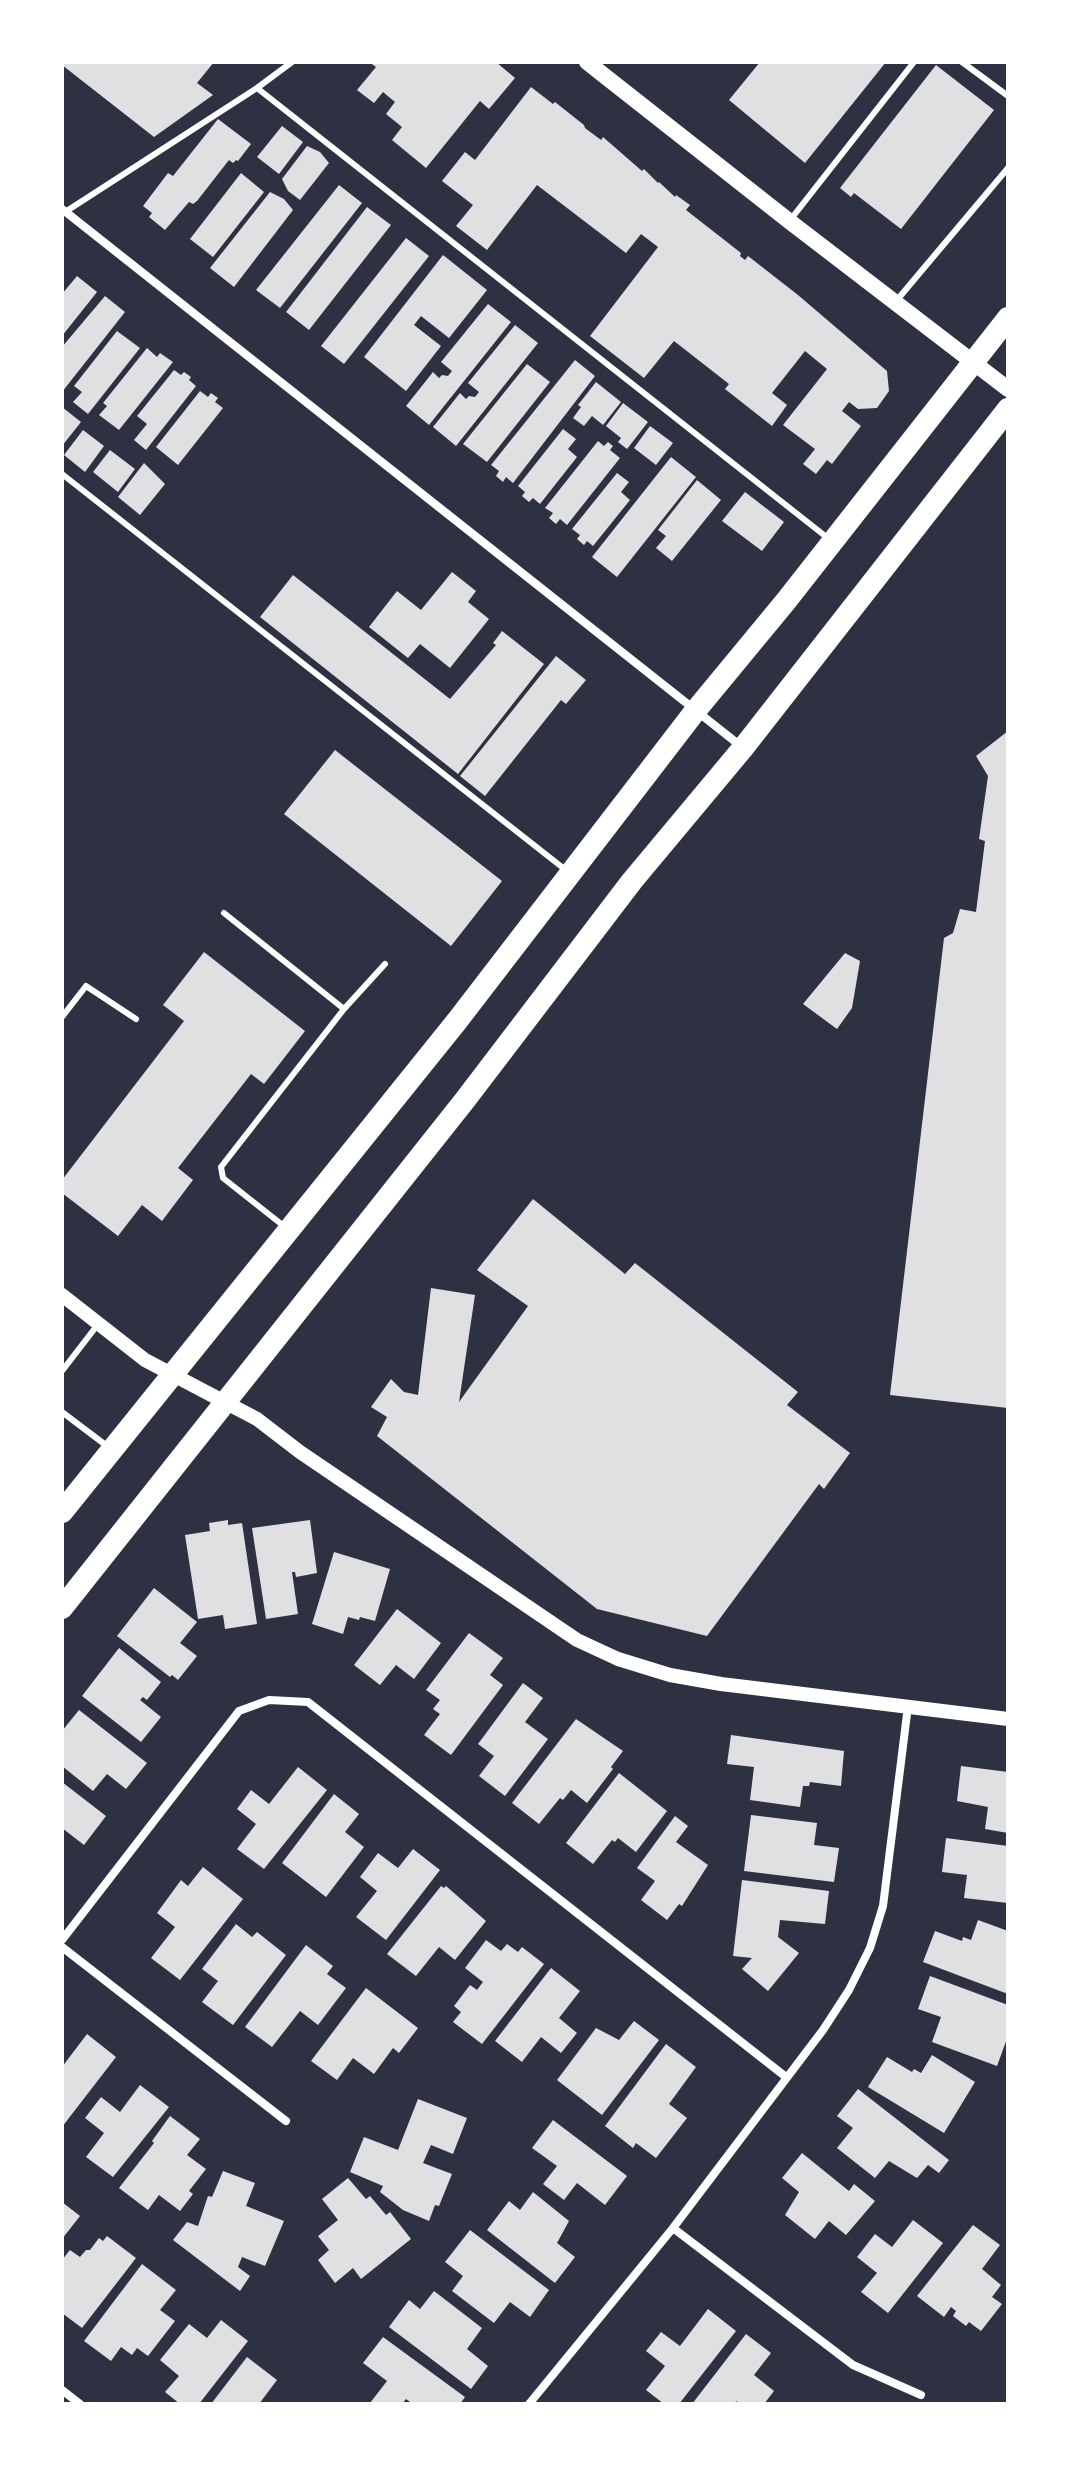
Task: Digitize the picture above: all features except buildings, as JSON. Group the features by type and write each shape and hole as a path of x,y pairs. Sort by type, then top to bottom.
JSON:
{"highway":[{"path":"62,1512 457,1021 696,710 1008,318"},
{"path":"62,1608 465,1100 632,881 743,748 1008,409"}],"main road":[{"path":"587,62 1008,389"}],"street":[{"path":"63,211 743,748"},
{"path":"62,1295 145,1360 257,1419 300,1452 577,1640 618,1659 670,1675 721,1684 1008,1719"},
{"path":"62,1940 239,1711 269,1700 308,1702 786,2077"},
{"path":"529,2404 673,2228 841,2004 870,1948 883,1906 908,1706"},
{"path":"62,1947 286,2121"},
{"path":"673,2228 853,2365 921,2395"},
{"path":"62,2390 80,2404"}],"lane":[{"path":"63,211 257,88 292,62"},
{"path":"789,221 914,62"},
{"path":"962,62 1008,96"},
{"path":"257,88 832,542"},
{"path":"895,302 1008,168"},
{"path":"62,474 570,873"},
{"path":"224,913 344,1009"},
{"path":"290,1230 223,1178 221,1167 344,1009 385,964"},
{"path":"62,1017 86,986 136,1019"},
{"path":"62,1371 99,1323"},
{"path":"62,1412 112,1450"}]}
